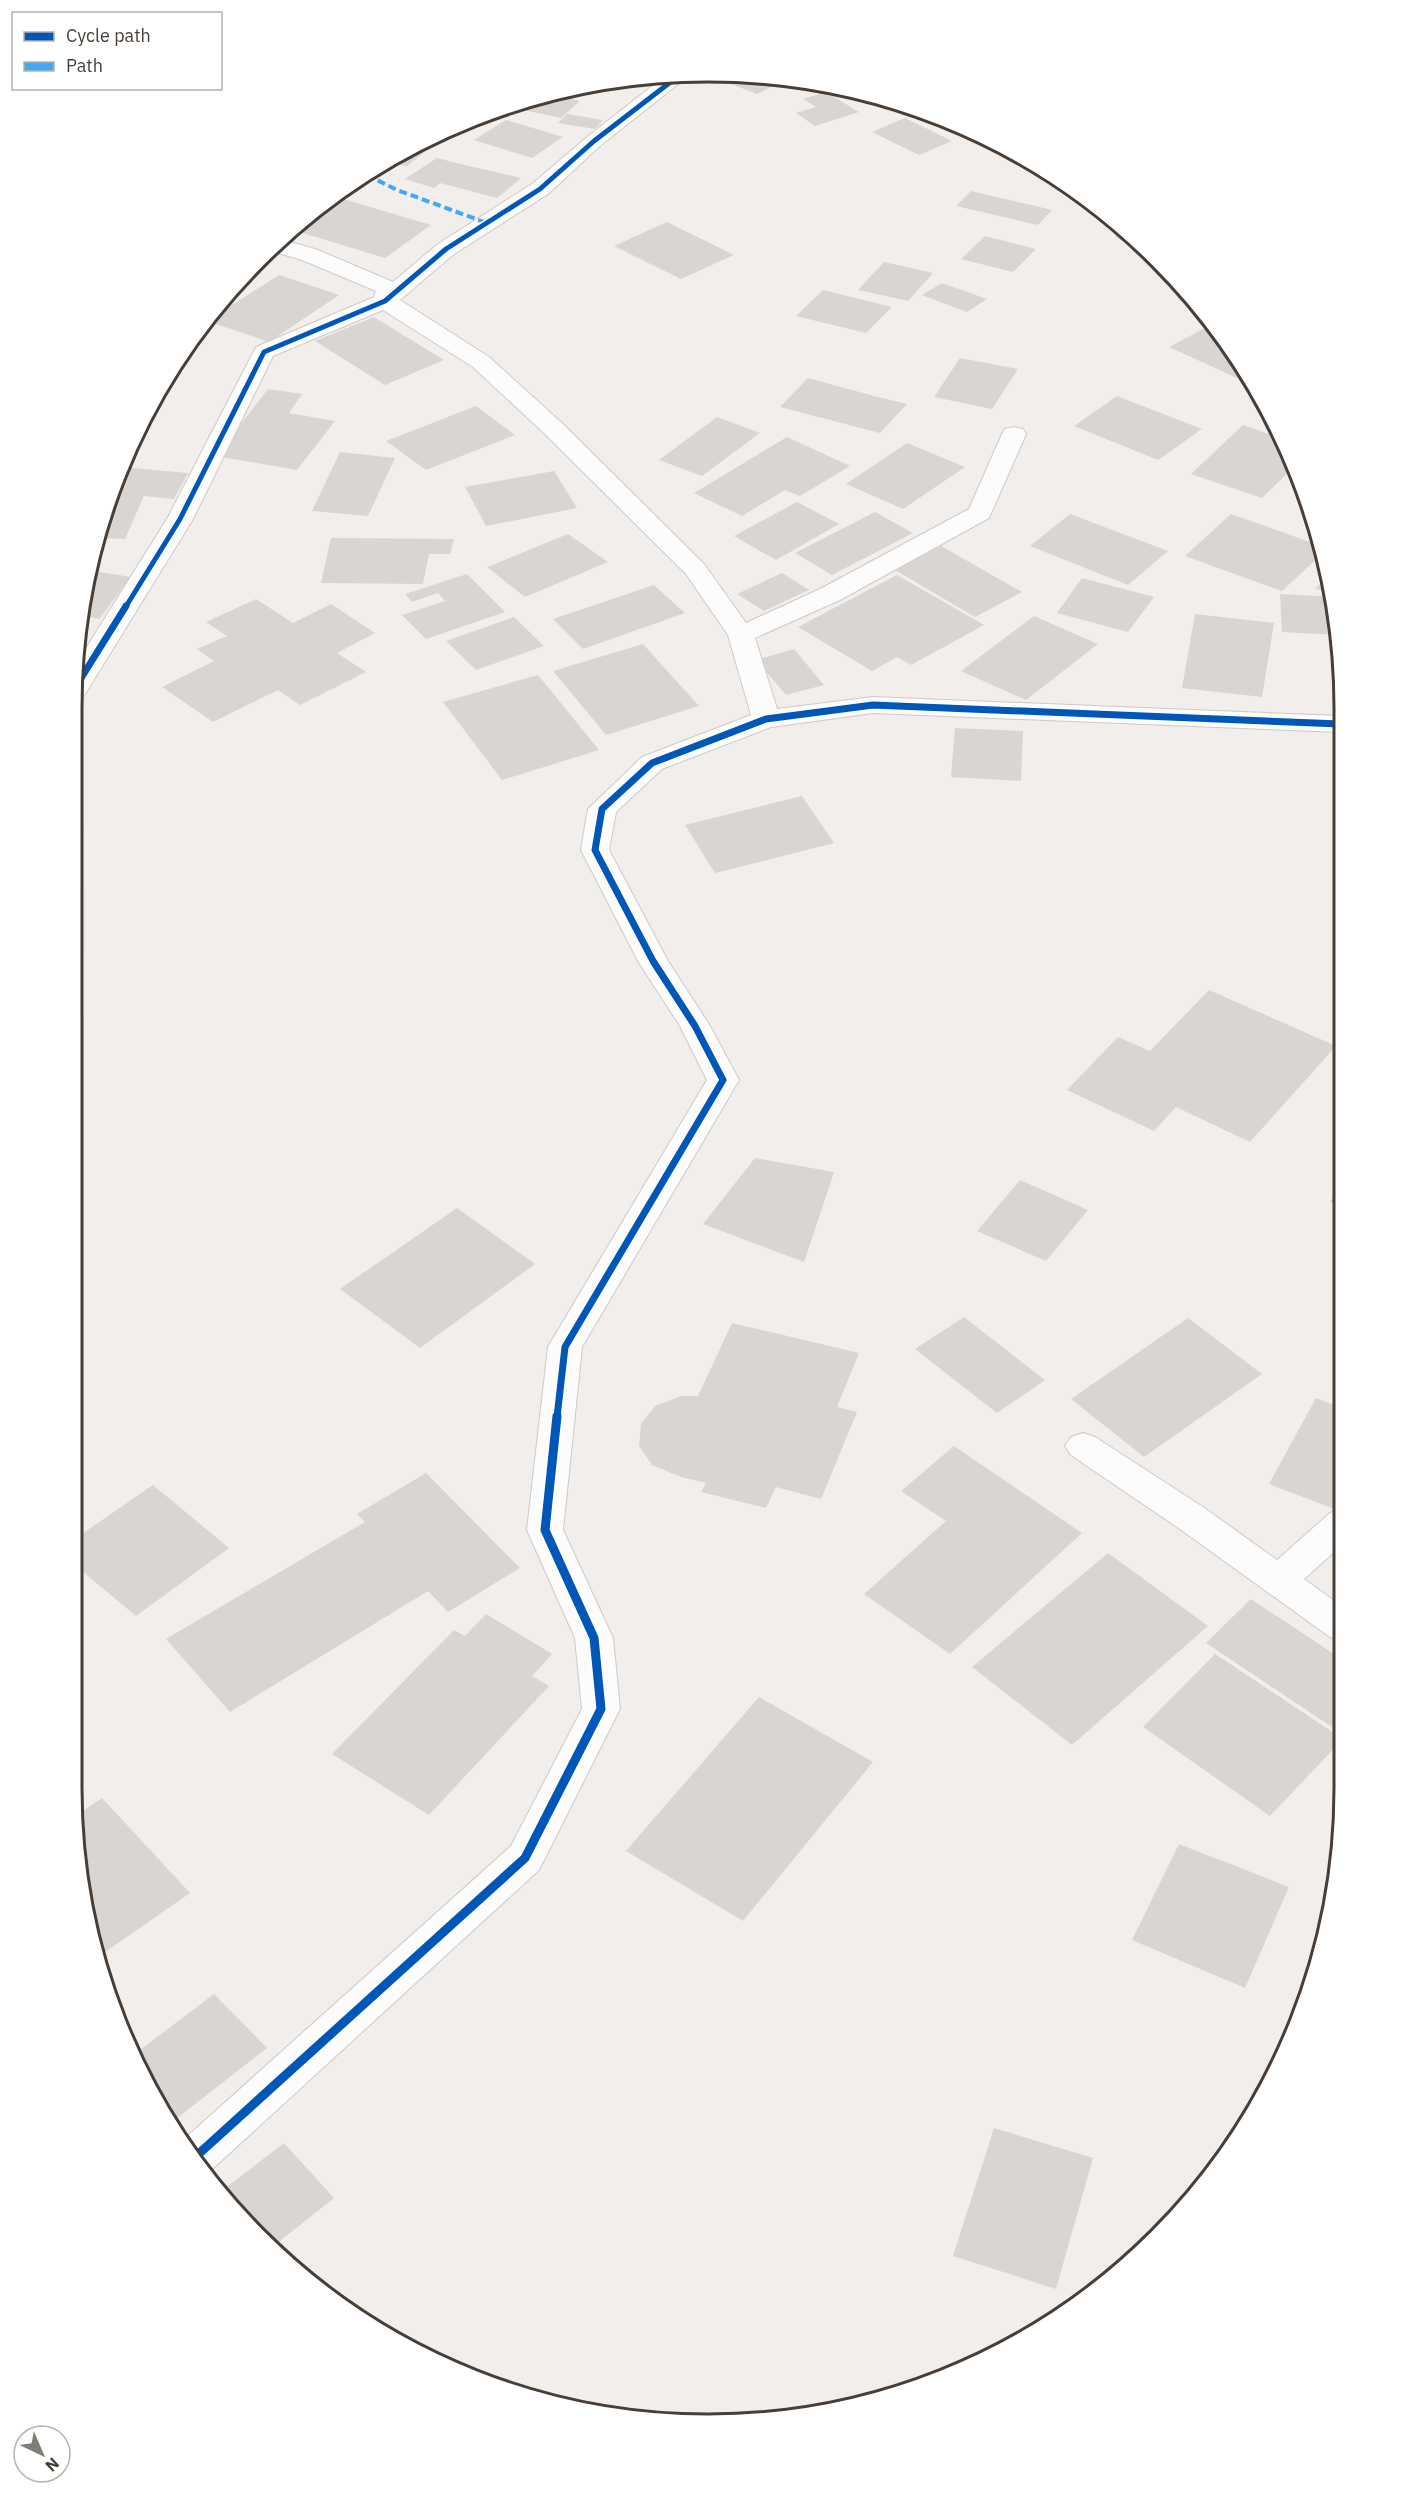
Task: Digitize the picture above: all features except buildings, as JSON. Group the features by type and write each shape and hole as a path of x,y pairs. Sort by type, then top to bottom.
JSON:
{"street":[{"path":"84,675 180,519 264,352 385,301 446,249 540,189 610,129 668,84"},
{"path":"286,248 310,255 388,288 385,301"},
{"path":"385,301 481,362 555,430 695,569 741,635 766,719"},
{"path":"741,635 831,594 980,513 1014,434"},
{"path":"200,2152 525,1858 601,1709 594,1638 545,1530 565,1347 723,1080 695,1026 653,961 595,850 602,809 652,763 766,719 873,705 1334,724"},
{"path":"1083,1446 1334,1620"},
{"path":"1279,1580 1334,1532"}],"marked path":[{"path":"375,179 397,190 487,223"}],"cycle path":[{"path":"84,674 180,519 264,352 385,301 446,249 540,189 594,141 668,84"},
{"path":"200,2152 525,1858 601,1709 594,1638 545,1530 565,1347 723,1080 695,1026 653,961 595,850 602,809 652,763 766,719 873,705 1334,724"}]}
